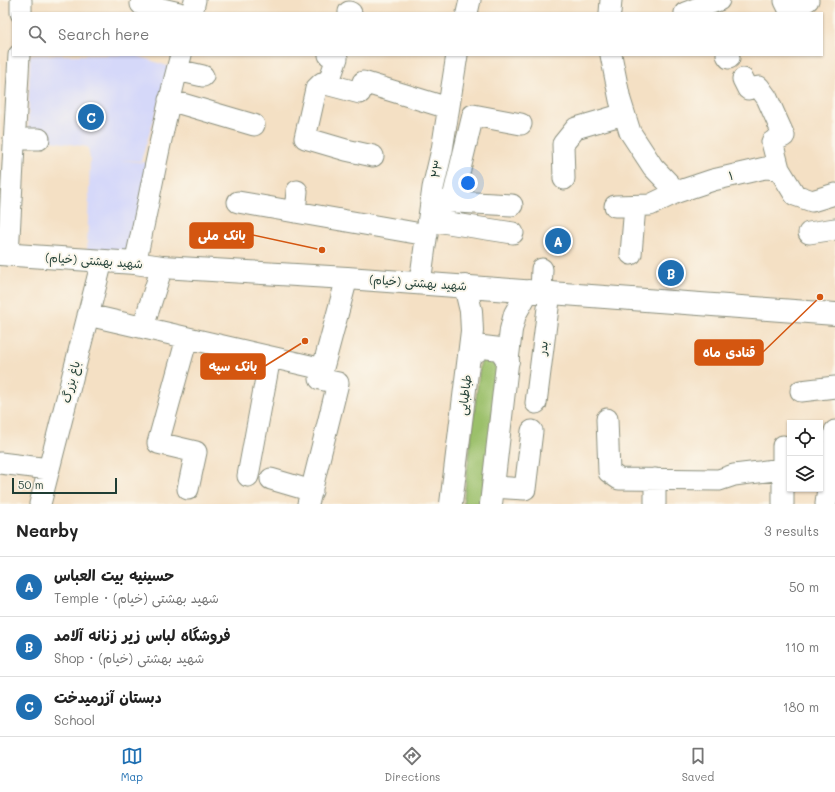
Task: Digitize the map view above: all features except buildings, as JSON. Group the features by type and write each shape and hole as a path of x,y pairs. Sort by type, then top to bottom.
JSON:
{"main road":[{"name":"شهید بهشتی (خیام)","path":"4,254 135,263 162,267 465,286 835,314"},
{"name":"طباطبایی","path":"452,504 472,331 465,286"},
{"path":"492,495 511,330 515,314 540,292"},
{"path":"469,356 483,347 500,349 508,361"}],"street":[{"path":"21,0 21,12"},
{"path":"192,12 195,0"},
{"path":"467,12 470,0"},
{"path":"610,12 611,0"},
{"path":"785,1 790,11 808,0"},
{"path":"141,4 175,12"},
{"path":"689,12 714,6"},
{"path":"328,84 338,58 332,56"},
{"name":"۲۳","path":"420,283 433,188 442,150 457,56"},
{"path":"611,56 620,100 630,132 653,167 677,192"},
{"path":"4,254 14,139 12,58"},
{"path":"135,263 169,100 179,63 203,76"},
{"path":"743,78 748,89 759,87 766,98 784,136 772,142 779,169 795,195 812,200 835,194"},
{"path":"373,156 305,138 316,89 322,83 360,93 363,82 448,108"},
{"path":"169,100 254,125"},
{"path":"564,179 563,144 576,128 624,114"},
{"path":"429,219 452,202 473,115 521,124"},
{"path":"14,139 39,139"},
{"name":"۱","path":"632,254 625,206 650,205 677,192 720,178 765,168 779,169"},
{"path":"295,212 297,191"},
{"path":"238,202 295,212 429,219 512,233"},
{"path":"452,202 512,206"},
{"path":"809,233 835,229"},
{"name":"باغ بزرگ","path":"40,504 102,261"},
{"path":"143,327 162,267"},
{"name":"بدر","path":"536,403 542,270"},
{"path":"271,479 310,497 338,383 320,378 347,278"},
{"path":"88,315 323,369"},
{"path":"187,338 158,443 196,452 188,489"},
{"path":"248,476 270,357"},
{"path":"801,391 835,387"},
{"path":"607,419 609,472 618,479 719,480 734,475 783,470"},
{"path":"492,495 525,489 532,431"},
{"path":"826,504 835,432"},
{"path":"782,446 783,504"},
{"path":"0,463 49,469"},
{"path":"654,479 655,504"}],"shaded area":[{"path":"30,56 138,56 170,67 141,161 120,160 151,163 131,250 87,251 90,159 88,147 28,137"}],"green space":[{"path":"500,355 482,504 463,504 480,365 482,358"}],"place":[{"name":"دبستان آزرمیدخت","path":"91,117"},
{"name":"حسینیه بیت العباس","path":"558,241"},
{"name":"بانک ملی","path":"322,250"},
{"name":"فروشگاه لباس زیر زنانه آلامد","path":"671,273"},
{"name":"قنادی ماه","path":"820,297"},
{"name":"بانک سپه","path":"305,341"}]}
